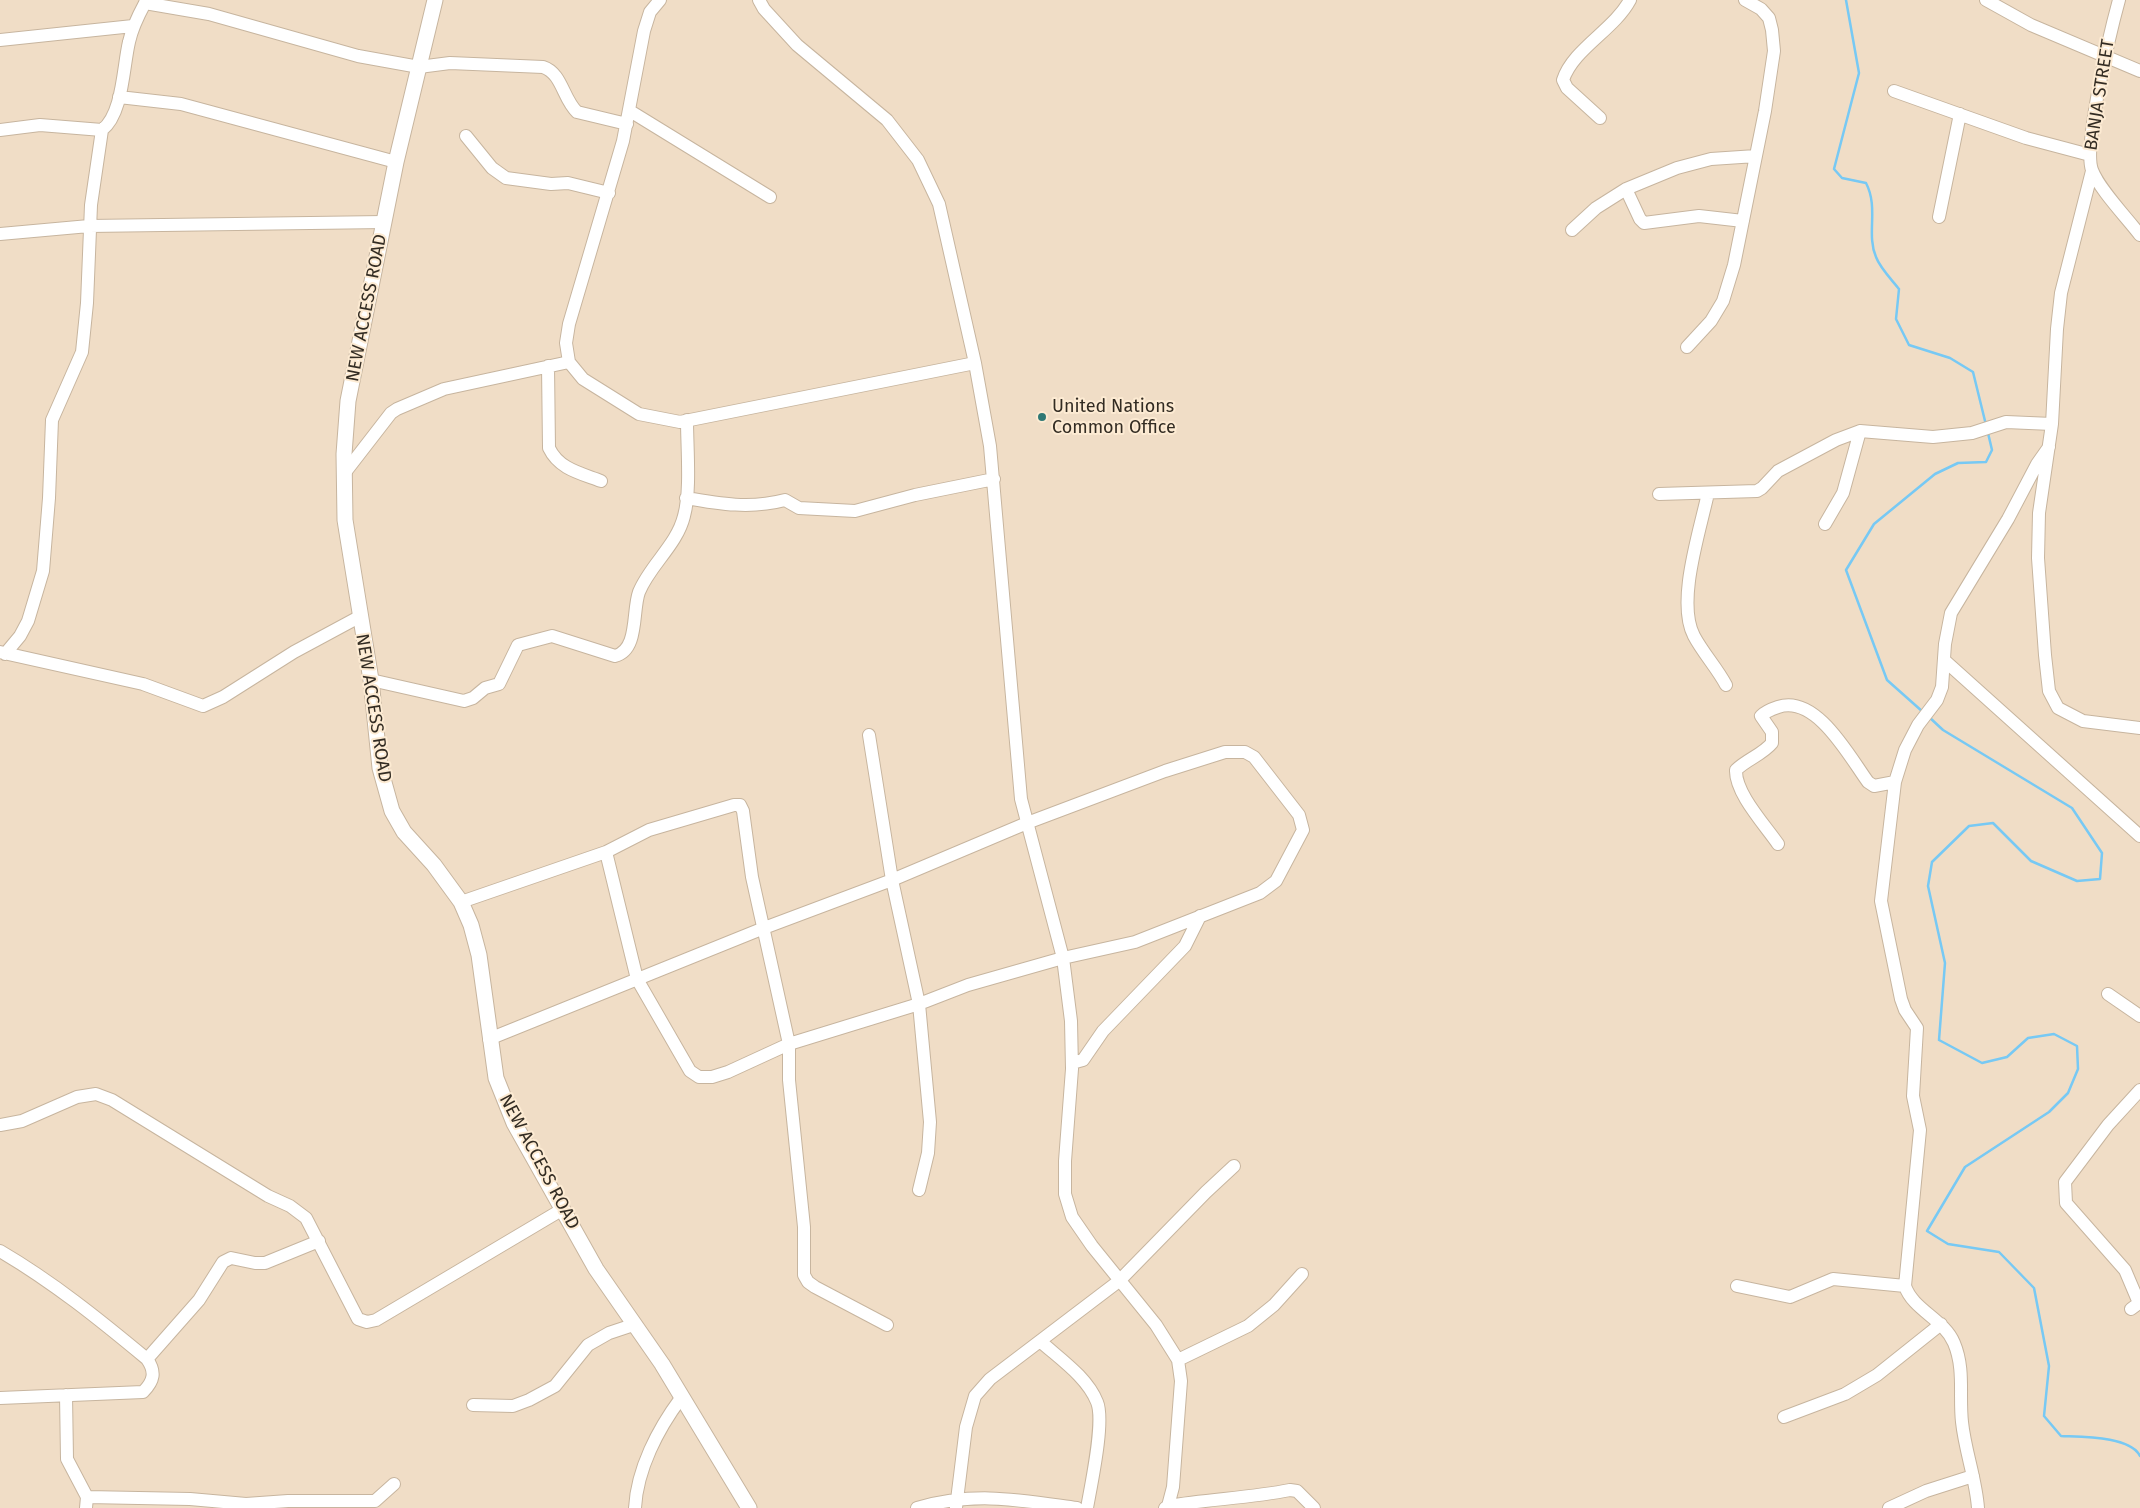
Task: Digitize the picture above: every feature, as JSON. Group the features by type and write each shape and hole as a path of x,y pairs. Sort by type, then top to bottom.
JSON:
{"main road":[{"name":"NEW ACCESS ROAD","path":"435,0 396,162 348,401 343,474 345,520 359,617 371,680 380,768 392,812 404,832 434,865 462,902 471,925 479,955 489,1039 496,1078 514,1123 596,1269 633,1325 662,1364 749,1508"}],"street":[{"path":"660,0 650,12 644,31 627,124 569,324 566,343 569,362 583,379 639,414 659,419 687,420 975,363"},
{"path":"759,0 764,9 797,45 887,120 918,160 939,204 975,363 994,479 1017,772 1027,823 1062,958 1071,1021 1072,1063 1066,1194 1072,1216 1119,1281 1156,1325 1178,1360 1181,1381 1173,1487 1166,1507 1204,1500 1249,1503 1290,1490 1297,1491 1314,1508"},
{"path":"1600,118 1567,88 1563,80 1572,65 1618,20 1630,0"},
{"path":"1687,347 1711,321 1723,301 1734,265 1756,156 1774,50 1769,18 1761,10 1745,0"},
{"path":"1986,0 2031,25 2105,54 2140,71"},
{"name":"BANJA STREET","path":"2119,0 2105,54 2090,156 2092,171 2140,235"},
{"path":"3,653 20,636 28,621 43,571 49,498 52,420 82,352 87,303 89,226 102,130 113,119 133,26 145,1 208,14 358,56 419,67 450,63 543,67 554,73 572,108 577,112 627,124"},
{"path":"0,40 133,26"},
{"path":"1894,91 2026,138 2090,156"},
{"path":"119,97 181,104 396,162"},
{"path":"630,111 770,197"},
{"path":"1939,217 1960,114"},
{"path":"0,130 40,125 102,130"},
{"path":"466,136 492,168 506,178 551,184 568,183 608,193"},
{"path":"1572,230 1596,208 1626,188 1697,161 1756,156"},
{"path":"2092,171 2061,293 2052,424 2039,513 2038,558 2049,691 2058,708 2083,721 2140,728"},
{"path":"1626,188 1640,220 1644,223 1699,216 1743,221"},
{"path":"0,234 89,226 384,222"},
{"path":"343,474 391,413 397,409 444,389 569,362"},
{"path":"548,366 547,426 549,448 554,457 564,467 601,481"},
{"path":"371,680 464,702 474,698 484,688 499,684 518,644 552,636 615,656 622,654 628,648 631,638 638,594 681,527 685,516 687,420"},
{"path":"1659,494 1757,491 1778,471 1836,440 1860,431 1932,437 1972,433 2006,422 2052,424"},
{"path":"1825,524 1843,493 1860,431"},
{"path":"1978,1508 1962,1423 1960,1358 1953,1340 1941,1324 1910,1298 1905,1286 1920,1130 1913,1096 1917,1028 1900,999 1881,901 1895,782 1905,750 1918,725 1937,700 1942,687 1947,626 1951,613 2008,518 2037,464 2049,447"},
{"path":"686,498 733,506 764,506 785,500 799,508 855,511 915,494 994,479"},
{"path":"1708,493 1687,591 1687,616 1694,636 1726,684"},
{"path":"3,653 143,684 203,706 223,697 294,652 359,617"},
{"path":"1944,660 2140,836"},
{"path":"1778,844 1743,794 1736,778 1736,770 1744,762 1766,751 1772,743 1772,732 1761,716 1764,713 1784,705 1796,704 1808,708 1831,732 1868,782 1874,786 1895,782"},
{"path":"869,735 892,880 919,1004 930,1122 928,1153 919,1190"},
{"path":"489,1039 637,979 764,928 892,880 1027,823 1165,771 1225,752 1245,752 1254,757 1299,815 1302,830 1276,881 1260,893 1135,942 1062,958 968,985 919,1004 789,1044 728,1072 712,1077 699,1077 690,1071 637,979 606,852"},
{"path":"462,902 606,852 649,830 676,821 702,816 734,805 740,806 743,811 750,867 789,1044 789,1080 804,1227 804,1275 815,1287 887,1325"},
{"path":"1072,1063 1083,1060 1103,1031 1184,946 1200,916"},
{"path":"2108,994 2140,1016"},
{"path":"2131,1310 2139,1303 2132,1282 2125,1270 2066,1203 2064,1192 2065,1182 2072,1171 2108,1125 2140,1090"},
{"path":"0,1125 22,1122 77,1097 96,1094 112,1100 268,1196 290,1206 306,1218 358,1319 367,1322 376,1320 564,1209"},
{"path":"957,1503 966,1427 975,1396 990,1379 1119,1281 1234,1166"},
{"path":"147,1359 199,1300 223,1262 231,1258 255,1263 265,1262 319,1241"},
{"path":"0,1250 34,1271 94,1314 147,1359 152,1367 153,1376 150,1384 143,1392 0,1398"},
{"path":"1178,1360 1248,1326 1274,1305 1302,1274"},
{"path":"1737,1286 1790,1297 1833,1279 1905,1286"},
{"path":"1784,1417 1845,1394 1877,1375 1941,1324"},
{"path":"473,1405 513,1406 529,1400 555,1386 588,1345 609,1333 633,1325"},
{"path":"1040,1341 1082,1379 1098,1404 1098,1428 1087,1508"},
{"path":"66,1395 68,1459 86,1502 190,1499 246,1506 288,1501 375,1501 394,1484"},
{"path":"635,1508 642,1470 664,1421 681,1398"},
{"path":"1889,1508 1926,1491 1972,1476"},
{"path":"917,1508 991,1497 1077,1508"}],"waterway":[{"path":"1846,0 1859,73 1834,169 1842,178 1866,183 1870,192 1873,248 1880,265 1899,289 1896,319 1909,345 1950,358 1973,372 1986,425"},
{"path":"1923,712 1887,680 1846,570 1874,524 1935,474 1958,463 1986,462 1992,450 1988,433"},
{"path":"1929,717 1943,730 2072,808 2102,853 2100,879 2077,881 2031,861 1993,823 1969,826 1932,862 1928,886 1945,963 1939,1040 1982,1063 2007,1057 2028,1038 2054,1034 2077,1046 2078,1069 2068,1093 2049,1112 1965,1167 1927,1231 1948,1244 1999,1252 2034,1288 2049,1366 2044,1416 2061,1436 2092,1437 2116,1441 2135,1449 2140,1456"}],"place":[{"name":"United Nations Common Office","path":"1042,417"}]}
